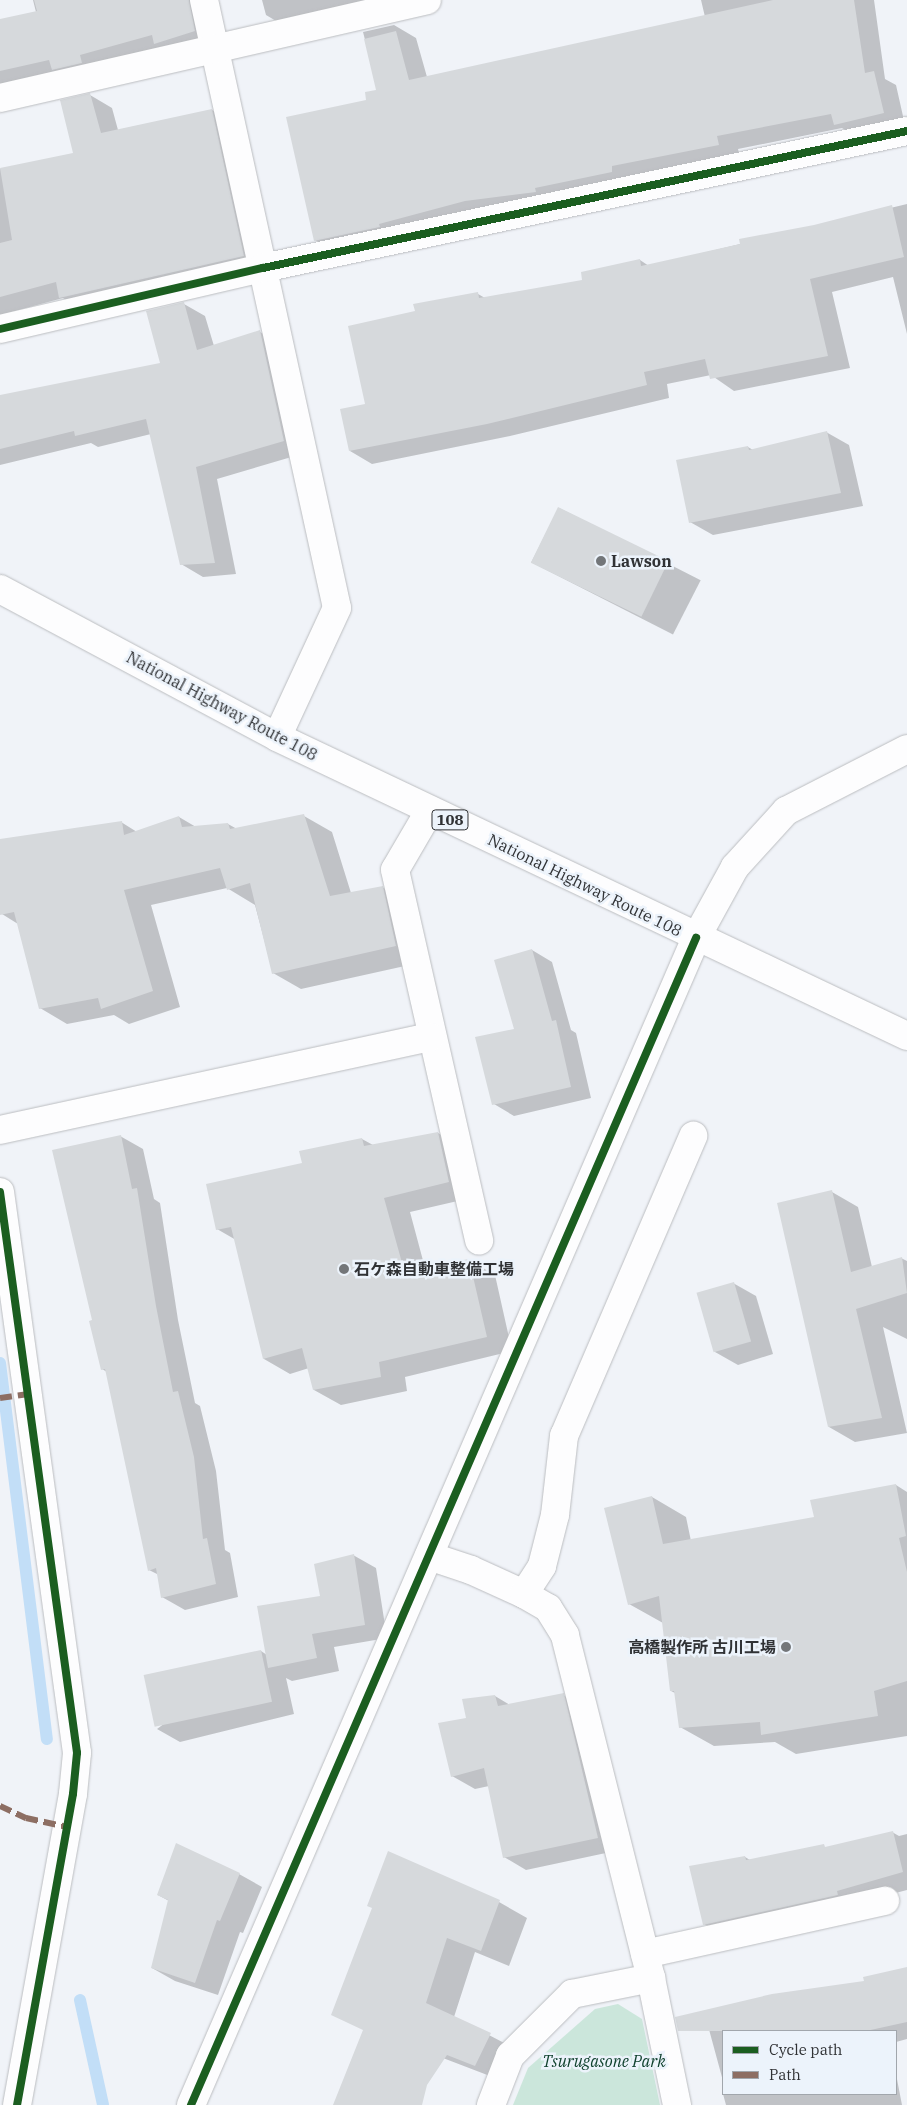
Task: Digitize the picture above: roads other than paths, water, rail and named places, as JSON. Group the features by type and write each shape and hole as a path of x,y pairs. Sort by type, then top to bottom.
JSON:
{"main road":[{"path":"204,0 337,608 277,737"},
{"path":"0,98 427,0"},
{"path":"0,329 263,268 907,131"},
{"name":"National Highway Route 108","path":"0,589 277,737 696,938 907,1036"},
{"path":"191,2105 696,938 735,867 786,812 895,752 907,749"},
{"path":"430,810 395,870 430,1037 479,1241"},
{"path":"0,1130 430,1037"},
{"path":"524,1594 542,1566 555,1515 564,1436 692,1136"},
{"path":"0,1192 77,1753 73,1794 17,2105"},
{"path":"429,1556 471,1570 524,1594 548,1608 565,1635 648,1966 677,2105"},
{"path":"491,2105 510,2056 572,1994 648,1966 885,1901"}],"waterway":[{"path":"0,1363 47,1739"},
{"path":"80,2000 103,2105"}],"place":[{"name":"Lawson","path":"601,561"},
{"name":"石ケ森自動車整備工場","path":"344,1269"},
{"name":"高橋製作所 古川工場","path":"786,1647"}],"park label":[{"name":"Tsurugasone Park","path":"604,2061"}]}
